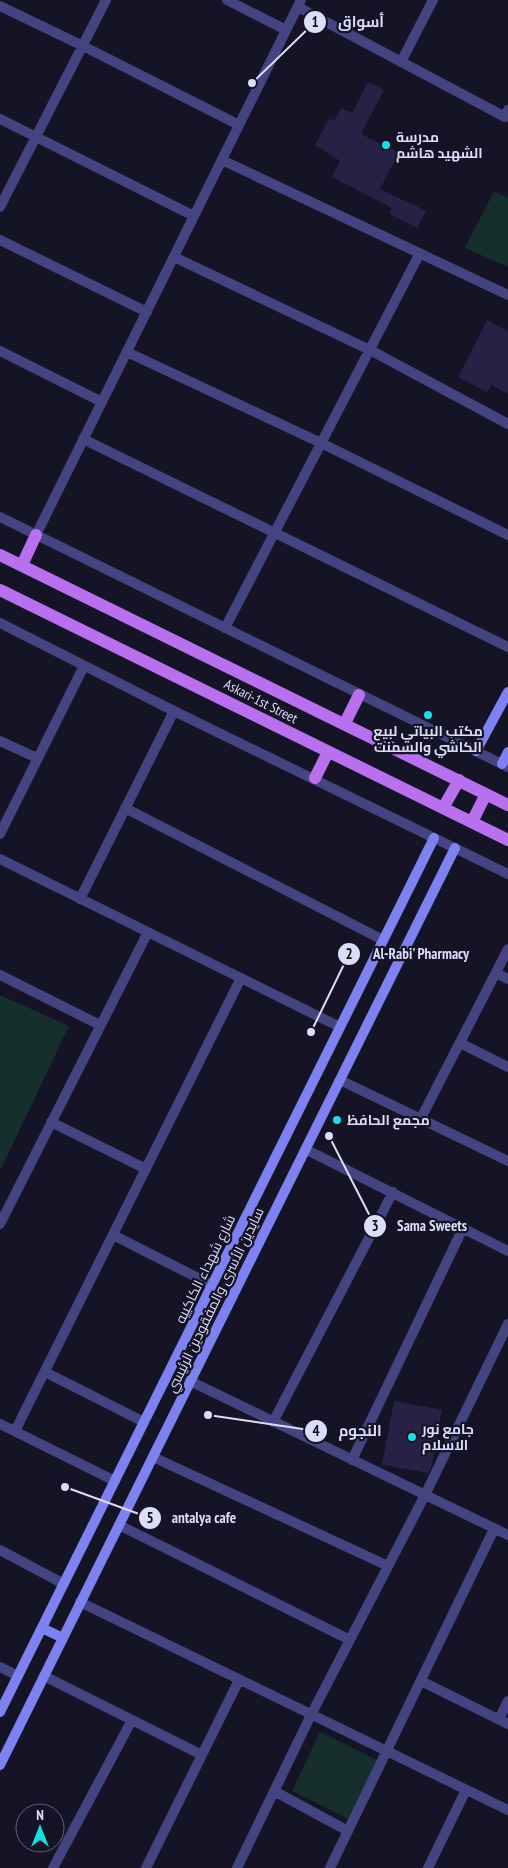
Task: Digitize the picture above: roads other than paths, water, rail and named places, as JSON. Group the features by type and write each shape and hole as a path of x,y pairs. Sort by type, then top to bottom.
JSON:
{"main road":[{"path":"22,565 36,535"},
{"name":"Askari-1st Street","path":"0,555 508,804"},
{"name":"Askari-1st Street","path":"0,590 508,840"},
{"path":"476,751 508,692"},
{"path":"345,723 359,695"},
{"path":"315,778 328,752"},
{"path":"505,765 508,752"},
{"path":"443,808 459,780"},
{"path":"472,822 486,794"},
{"name":"شارع شهداء الكاكييه","path":"0,1712 434,838"},
{"name":"سايدين الأسرى والمفقودين الرئيسي","path":"0,1765 455,848"},
{"path":"42,1628 63,1638"}],"street":[{"path":"0,207 106,0"},
{"path":"227,0 286,30"},
{"path":"401,62 433,0"},
{"path":"36,535 299,3 401,62 504,117 508,110"},
{"path":"0,6 239,125"},
{"path":"0,119 194,216"},
{"path":"222,160 508,295"},
{"path":"0,240 147,312"},
{"path":"225,628 420,253"},
{"path":"174,256 370,350 508,424"},
{"path":"0,352 102,402"},
{"path":"127,352 321,443 508,535"},
{"path":"83,439 274,534 508,646"},
{"path":"0,517 359,695 505,765"},
{"path":"0,623 174,711 315,778 508,874"},
{"path":"0,834 84,666"},
{"path":"80,899 174,711"},
{"path":"0,741 37,758"},
{"path":"126,808 383,940"},
{"path":"0,859 340,1027"},
{"path":"1,1219 148,932"},
{"path":"421,1118 508,949"},
{"path":"496,973 508,979"},
{"path":"0,975 100,1025"},
{"path":"15,1432 241,978"},
{"path":"460,1043 508,1067"},
{"path":"340,1080 508,1161"},
{"path":"52,1122 146,1169"},
{"path":"306,1148 508,1251"},
{"path":"273,1422 393,1192"},
{"path":"352,1460 462,1228"},
{"path":"113,1235 212,1285"},
{"path":"237,1868 311,1715 425,1495 508,1324"},
{"path":"46,1372 144,1422"},
{"path":"190,1381 508,1535"},
{"path":"0,1424 115,1481"},
{"path":"153,1456 388,1566"},
{"path":"118,1525 350,1640"},
{"path":"330,1868 494,1529"},
{"path":"0,1550 64,1584"},
{"path":"80,1602 508,1810"},
{"path":"0,1667 18,1676"},
{"path":"44,1676 202,1755"},
{"path":"146,1868 239,1680"},
{"path":"421,1681 504,1721 508,1701"},
{"path":"53,1868 132,1720"},
{"path":"432,1867 466,1790"},
{"path":"274,1791 348,1831"}],"place":[{"name":"أسواق","path":"252,83"},
{"name":"مدرسة الشهيد هاشم","path":"386,145"},
{"name":"مكتب البياتي لبيع الكاشي والسمنت","path":"428,715"},
{"name":"Al-Rabi' Pharmacy","path":"311,1032"},
{"name":"مجمع الحافظ","path":"337,1120"},
{"name":"Sama Sweets","path":"329,1136"},
{"name":"النجوم","path":"208,1415"},
{"name":"جامع نور الاسلام","path":"412,1437"},
{"name":"antalya cafe","path":"65,1487"}]}
